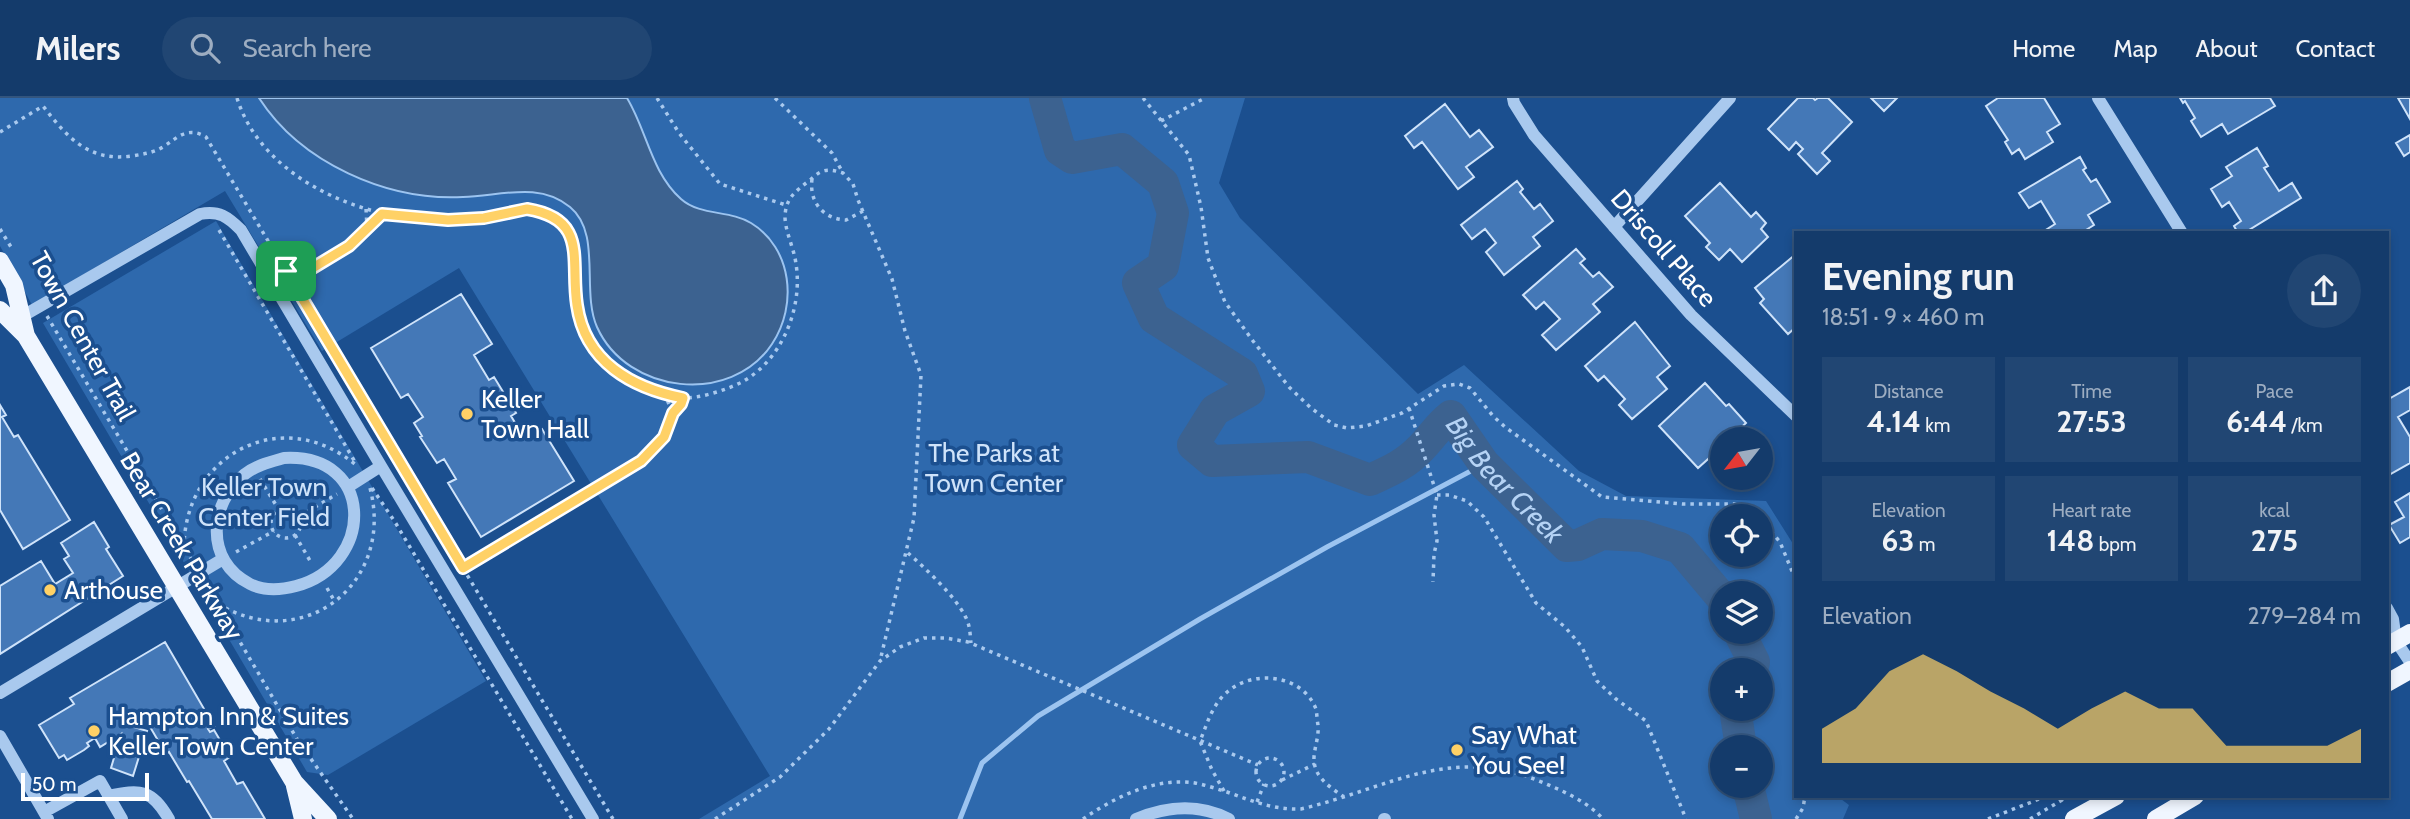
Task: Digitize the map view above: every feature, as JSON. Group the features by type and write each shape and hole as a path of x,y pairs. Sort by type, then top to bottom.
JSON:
{"main road":[{"name":"Bear Creek Parkway","path":"6,256 26,336"},
{"name":"Bear Creek Parkway","path":"0,310 26,336 294,782 328,819"},
{"path":"2389,682 2410,670"},
{"name":"Bear Creek Parkway","path":"294,782 303,819"},
{"path":"2156,819 2191,798"},
{"path":"2074,819 2092,802"}],"street":[{"name":"Driscoll Place","path":"1513,98 1534,135 1691,315 1794,414"},
{"path":"1614,227 1730,98"},
{"path":"2098,98 2181,231"},
{"path":"21,317 200,214 212,211 232,220 241,230 593,819"},
{"path":"284,458 314,461 339,474 348,487 355,514 353,531 340,558 316,578 289,588 256,587 241,580 223,559 215,535 219,510 226,495 256,467 284,458"},
{"path":"348,487 361,472 381,466"},
{"path":"0,693 223,559"},
{"path":"2389,612 2393,619 2395,638 2410,662"},
{"path":"0,736 46,816 100,781 122,819"},
{"path":"108,796 135,790 146,794 158,802 169,819"},
{"path":"1136,819 1163,809 1180,807 1206,810 1229,819"}],"path":[{"path":"237,98 248,125 276,159 329,195 366,209 382,214 448,220 484,218 527,209 554,216 564,225 573,244 577,307 588,338 607,364 621,376 633,383 683,398 725,389 742,382 767,361 787,331 794,310 797,276 787,229 786,205 796,190 825,170 843,173"},
{"path":"657,98 679,133 720,184 786,205"},
{"path":"775,98 832,153 843,173 853,184 892,279 905,331 921,375 914,518 908,553 880,661"},
{"path":"1143,98 1189,155 1209,258 1225,302 1289,387 1325,420 1347,428 1366,426 1402,413 1444,386 1459,384 1470,388 1505,427 1602,497 1710,504"},
{"path":"1161,121 1205,98"},
{"path":"0,132 43,106 70,138 87,150 106,156 146,154 186,132 198,132 206,137 613,819"},
{"path":"813,178 811,184 817,206 825,215 846,220 863,211"},
{"path":"366,209 367,228"},
{"path":"208,212 361,472 395,522 572,819"},
{"path":"286,271 306,272 355,242 382,214"},
{"name":"Town Center Trail","path":"0,229 6,256"},
{"path":"299,291 306,272"},
{"name":"Town Center Trail","path":"43,305 48,318 297,739 353,819"},
{"path":"664,393 673,413"},
{"path":"463,568 641,461 664,437 673,413 683,398"},
{"path":"1409,408 1437,495 1434,503 1437,541 1433,582"},
{"path":"300,516 348,487"},
{"path":"1437,495 1449,495 1467,501 1483,517 1536,603 1582,647 1597,681 1646,721 1686,819"},
{"path":"289,508 300,516 301,524 295,535 283,537 274,530 273,517 279,510 289,508"},
{"path":"223,559 274,530"},
{"path":"1773,533 1780,542 1794,576"},
{"path":"908,553 961,609 969,625 971,643"},
{"path":"715,819 773,783 809,749 843,711 880,661 900,647 924,638 946,638 971,643 1258,765"},
{"path":"1224,792 1200,741 1217,702 1230,689 1255,679 1278,678 1299,688 1316,710 1319,738 1315,764 1324,784 1344,797"},
{"path":"1280,781 1283,768 1278,761 1265,759 1258,765 1256,774 1264,784 1273,786 1315,764"},
{"path":"1083,819 1130,793 1152,786 1195,783 1285,810 1301,809 1344,797 1418,772 1479,766 1531,777 1565,792 1604,819"},
{"path":"1257,803 1264,784"},
{"path":"1796,819 1803,808 1805,798"},
{"path":"1988,819 2042,798"},
{"path":"2030,819 2062,798"}],"green space":[{"name":"The Parks at Town Center","path":"0,98 1245,98 1219,183 1240,218 1418,394 1464,365 1579,471 1626,496 1766,501 1768,504 1710,504 1710,567 1773,567 1773,512 1794,545 1794,798 1840,798 1849,805 1843,819 699,819 770,776 459,268 322,351 225,191 32,305 0,246"},
{"name":"Keller Town Center Field","path":"216,221 486,681 328,775 307,772 43,323"}],"shaded area":[{"path":"259,98 627,98 656,164 681,199 697,208 734,216 751,223 765,234 775,247 787,278 788,295 780,329 772,344 754,364 732,377 707,384 680,384 655,378 631,367 611,350 597,327 593,313 585,232 580,218 570,207 558,199 532,192 434,197 376,185 322,159 277,121"}],"building":[{"path":"1798,98 1828,98 1852,122 1822,153 1830,161 1817,174 1798,154 1803,149 1796,142 1789,150 1768,129"},
{"path":"1871,98 1897,98 1884,111"},
{"path":"1998,98 2044,98 2060,124 2047,132 2053,142 2025,159 2019,149 2012,154 2005,142 2008,140 1986,106"},
{"path":"2180,98 2270,98 2275,106 2228,134 2222,124 2201,137 2191,121 2195,118 2185,101 2183,103"},
{"path":"2398,98 2410,98 2410,119"},
{"path":"1445,104 1470,137 1479,130 1493,147 1466,167 1474,177 1458,189 1422,142 1414,148 1405,136"},
{"path":"2410,135 2410,152 2404,156 2396,143"},
{"path":"2257,148 2268,166 2264,168 2279,191 2292,183 2301,198 2247,231 2237,231 2234,226 2241,221 2229,202 2222,207 2211,189 2232,176 2226,167"},
{"path":"2080,157 2086,168 2083,170 2091,182 2096,179 2110,202 2088,215 2094,225 2084,231 2044,231 2055,224 2041,201 2029,208 2019,193"},
{"path":"1517,181 1523,189 1520,192 1534,209 1540,204 1553,221 1533,237 1540,246 1504,275 1486,252 1496,243 1485,229 1472,239 1461,225"},
{"path":"1720,183 1751,217 1756,212 1766,223 1761,229 1768,237 1742,262 1730,249 1719,260 1706,247 1710,243 1685,216"},
{"path":"1576,249 1585,259 1580,263 1593,277 1599,272 1613,287 1593,304 1600,312 1556,350 1542,335 1560,319 1544,302 1536,309 1523,295"},
{"path":"1794,256 1794,329 1788,334 1760,303 1764,299 1755,288"},
{"name":"Keller Town Hall","path":"461,294 492,344 474,355 489,380 494,377 516,413 511,416 525,439 542,429 574,481 481,537 448,483 456,479 444,459 437,463 420,437 422,436 414,423 423,417 408,394 401,398 371,348"},
{"path":"1635,322 1670,366 1657,377 1667,389 1632,419 1619,405 1625,399 1604,376 1598,381 1585,366"},
{"path":"1705,383 1746,423 1742,427 1710,427 1710,457 1698,468 1659,426"},
{"path":"2410,387 2410,410 2398,417 2410,437 2410,463 2389,475 2389,399"},
{"name":"Arthouse","path":"0,405 6,415 2,417 14,437 18,435 70,520 23,549 0,510"},
{"path":"2410,493 2410,537 2400,543 2389,525 2404,517 2395,502"},
{"name":"Arthouse","path":"94,522 109,547 106,549 123,576 0,654 0,586 41,561 55,584 73,573 64,559 69,556 61,543"},
{"name":"Hampton Inn & Suites Keller Town Center","path":"165,642 214,726 208,729 210,732 214,730 230,757 224,761 237,784 243,782 265,819 212,819 169,752 166,754 146,720 134,727 147,731 133,776 111,768 121,734 100,747 95,738 87,743 89,746 84,750 67,760 64,755 59,758 39,725 74,704 70,698"}],"waterway":[{"name":"Big Bear Creek","path":"1045,98 1060,150 1072,158 1122,149 1163,183 1173,213 1163,266 1138,283 1154,318 1242,374 1249,391 1215,410 1193,445 1212,461 1308,457 1370,480 1410,458 1451,416 1484,464 1567,546 1578,545 1602,534 1642,536 1680,548 1710,584"},
{"path":"960,819 982,763 1038,716 1327,547 1484,464"},
{"name":"Big Bear Creek","path":"1745,644 1752,658"},
{"name":"Big Bear Creek","path":"1737,721 1739,735"},
{"name":"Big Bear Creek","path":"1751,798 1756,819"}],"place":[{"name":"Keller Town Hall","path":"467,414"},
{"name":"Arthouse","path":"50,590"},
{"name":"Hampton Inn & Suites Keller Town Center","path":"94,731"},
{"name":"Say What You See!","path":"1457,750"}],"route":[{"path":"514,210 541,211 554,216 564,225 570,236 576,260 577,307 588,338 607,364 633,383 683,398 673,413 664,437 641,461 463,568 286,271 306,272 355,242 382,214 448,220 484,218 514,210"}]}
